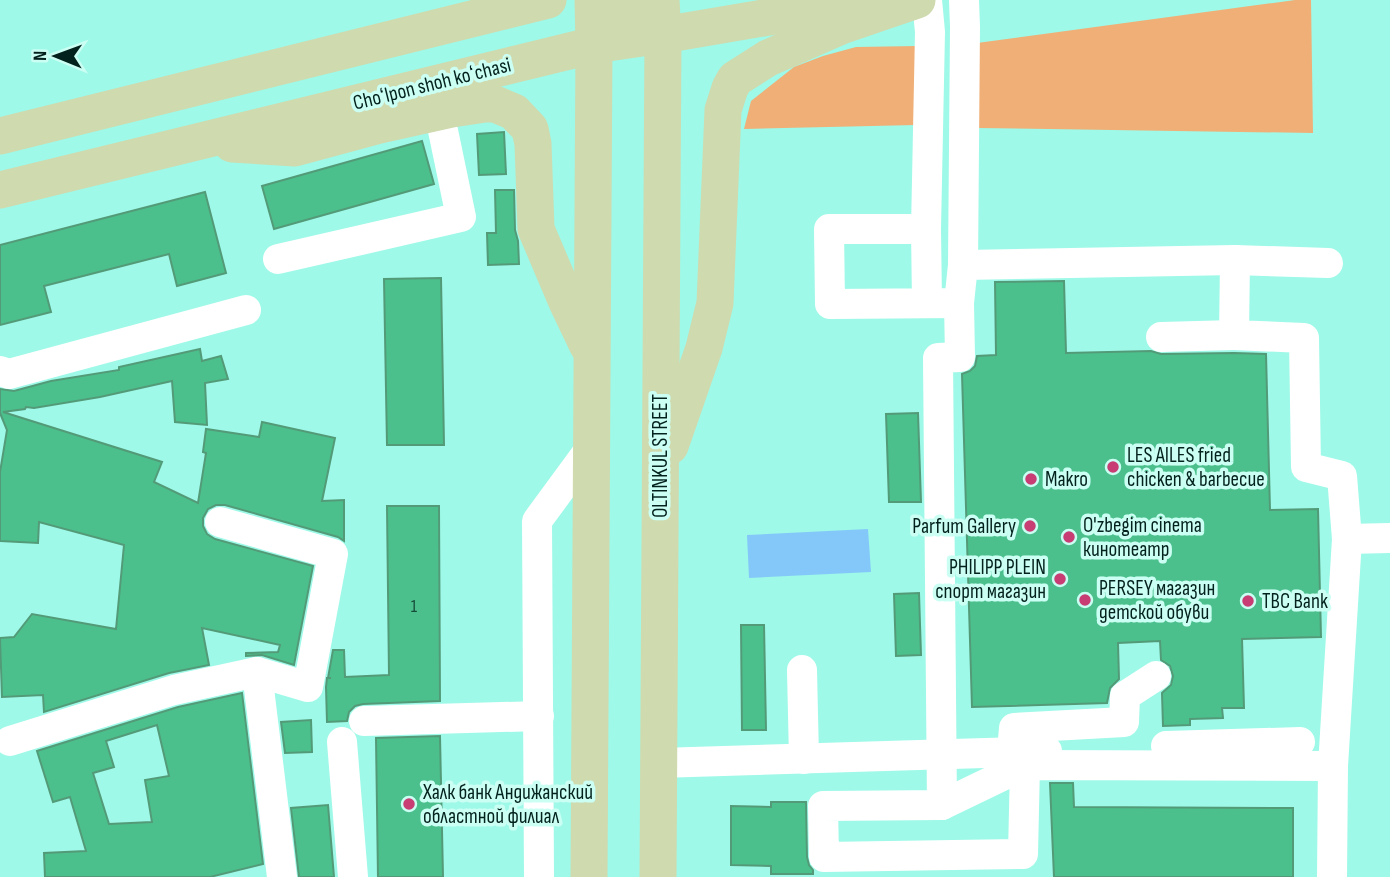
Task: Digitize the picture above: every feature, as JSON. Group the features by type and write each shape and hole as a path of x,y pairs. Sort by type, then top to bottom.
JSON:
{"main road":[{"path":"0,136 548,0"},
{"path":"589,877 593,0"},
{"name":"Choʻlpon shoh koʻchasi","path":"0,190 594,45 640,9 869,0"},
{"path":"660,473 704,348 715,303 723,110 730,88 736,79 768,58 841,26 916,0"},
{"name":"OLTINKUL STREET","path":"640,9 660,473 658,877"},
{"path":"196,142 295,148 380,125 485,103 514,112 530,130 535,160 536,229 566,302 592,354"}],"lane":[{"path":"927,0 930,32 927,303"},
{"path":"942,804 938,358 960,357 964,0"},
{"path":"278,259 461,217 441,121 452,109"},
{"path":"926,229 829,229 830,304 959,303"},
{"path":"963,265 1235,260 1328,263"},
{"path":"1234,335 1235,260"},
{"path":"0,371 9,374 246,310"},
{"path":"1161,337 1234,335 1304,338 1307,467 1342,476 1347,538 1333,766 1332,877"},
{"path":"540,877 537,521 592,446"},
{"path":"10,741 174,690 257,672 308,687 333,554 220,522"},
{"path":"1347,538 1390,538"},
{"path":"802,670 804,759"},
{"path":"257,672 279,876"},
{"path":"1156,676 1125,696 1124,722 1014,728 1018,758 1023,854 824,857 823,806 942,804 1018,758 1300,742"},
{"path":"364,721 538,716"},
{"path":"342,742 353,877"},
{"path":"659,763 941,754 1333,766"}],"shaded area":[{"path":"1311,0 1313,133 978,128 977,43"},
{"path":"917,46 916,125 744,129 751,101 794,67 856,47"}],"water":[{"path":"868,529 871,572 749,578 747,535"}],"building":[{"path":"504,132 506,174 479,175 477,134"},
{"path":"422,141 434,184 274,229 262,186"},
{"path":"495,190 514,190 519,264 488,265 487,233 496,233"},
{"path":"205,192 226,273 177,286 169,254 44,286 51,312 0,325 0,245"},
{"path":"441,278 444,445 387,445 384,279"},
{"path":"1064,281 1066,353 1151,351 1161,354 1266,354 1270,510 1318,509 1321,637 1242,639 1244,708 1222,708 1223,718 1190,719 1190,725 1163,726 1162,693 1171,685 1173,676 1170,666 1161,660 1160,641 1118,643 1119,679 1110,688 1107,703 972,707 962,374 975,366 977,356 996,355 995,282"},
{"path":"200,349 202,361 221,356 228,379 205,383 207,425 175,422 172,381 100,397 3,412 162,462 154,482 198,503 206,453 203,452 206,429 259,437 262,422 335,438 322,501 344,500 344,541 225,505 208,509 203,518 207,534 215,539 313,566 294,665 262,655 246,656 246,653 278,652 280,645 202,628 209,665 169,673 44,712 43,695 2,697 0,638 14,637 32,614 116,629 124,545 39,522 38,543 0,541 0,472 7,430 0,413 0,389 14,391 51,381 119,370 119,367"},
{"path":"918,413 921,502 889,502 886,414"},
{"path":"387,506 439,506 440,701 363,704 355,706 349,712 347,721 327,722 328,678 333,650 344,650 345,677 389,675"},
{"path":"919,593 921,655 896,656 894,594"},
{"path":"741,625 764,625 766,730 742,730"},
{"path":"242,693 263,864 210,877 45,877 44,853 86,851 70,797 53,802 37,751 178,707","holes":["157,725 169,776 145,780 152,822 109,824 93,773 114,767 106,741"]},
{"path":"311,720 312,752 285,753 281,722"},
{"name":"Халк банк Андижанский областной филиал","path":"440,736 443,877 378,877 376,738"},
{"path":"1050,783 1073,783 1074,807 1293,808 1293,877 1054,877"},
{"path":"771,802 806,802 807,857 813,874 771,874 771,866 731,865 731,806 771,807"},
{"path":"328,805 334,877 299,877 291,808"}],"place":[{"name":"LES AILES fried chicken & barbecue","path":"1113,467"},
{"name":"Makro","path":"1031,479"},
{"name":"Parfum Gallery","path":"1030,526"},
{"name":"O'zbegim cinema кинотеатр","path":"1069,537"},
{"name":"PHILIPP PLEIN спорт магазин","path":"1060,579"},
{"name":"PERSEY магазин детской обуви","path":"1085,600"},
{"name":"TBC Bank","path":"1248,601"},
{"name":"Халк банк Андижанский областной филиал","path":"409,804"}]}
